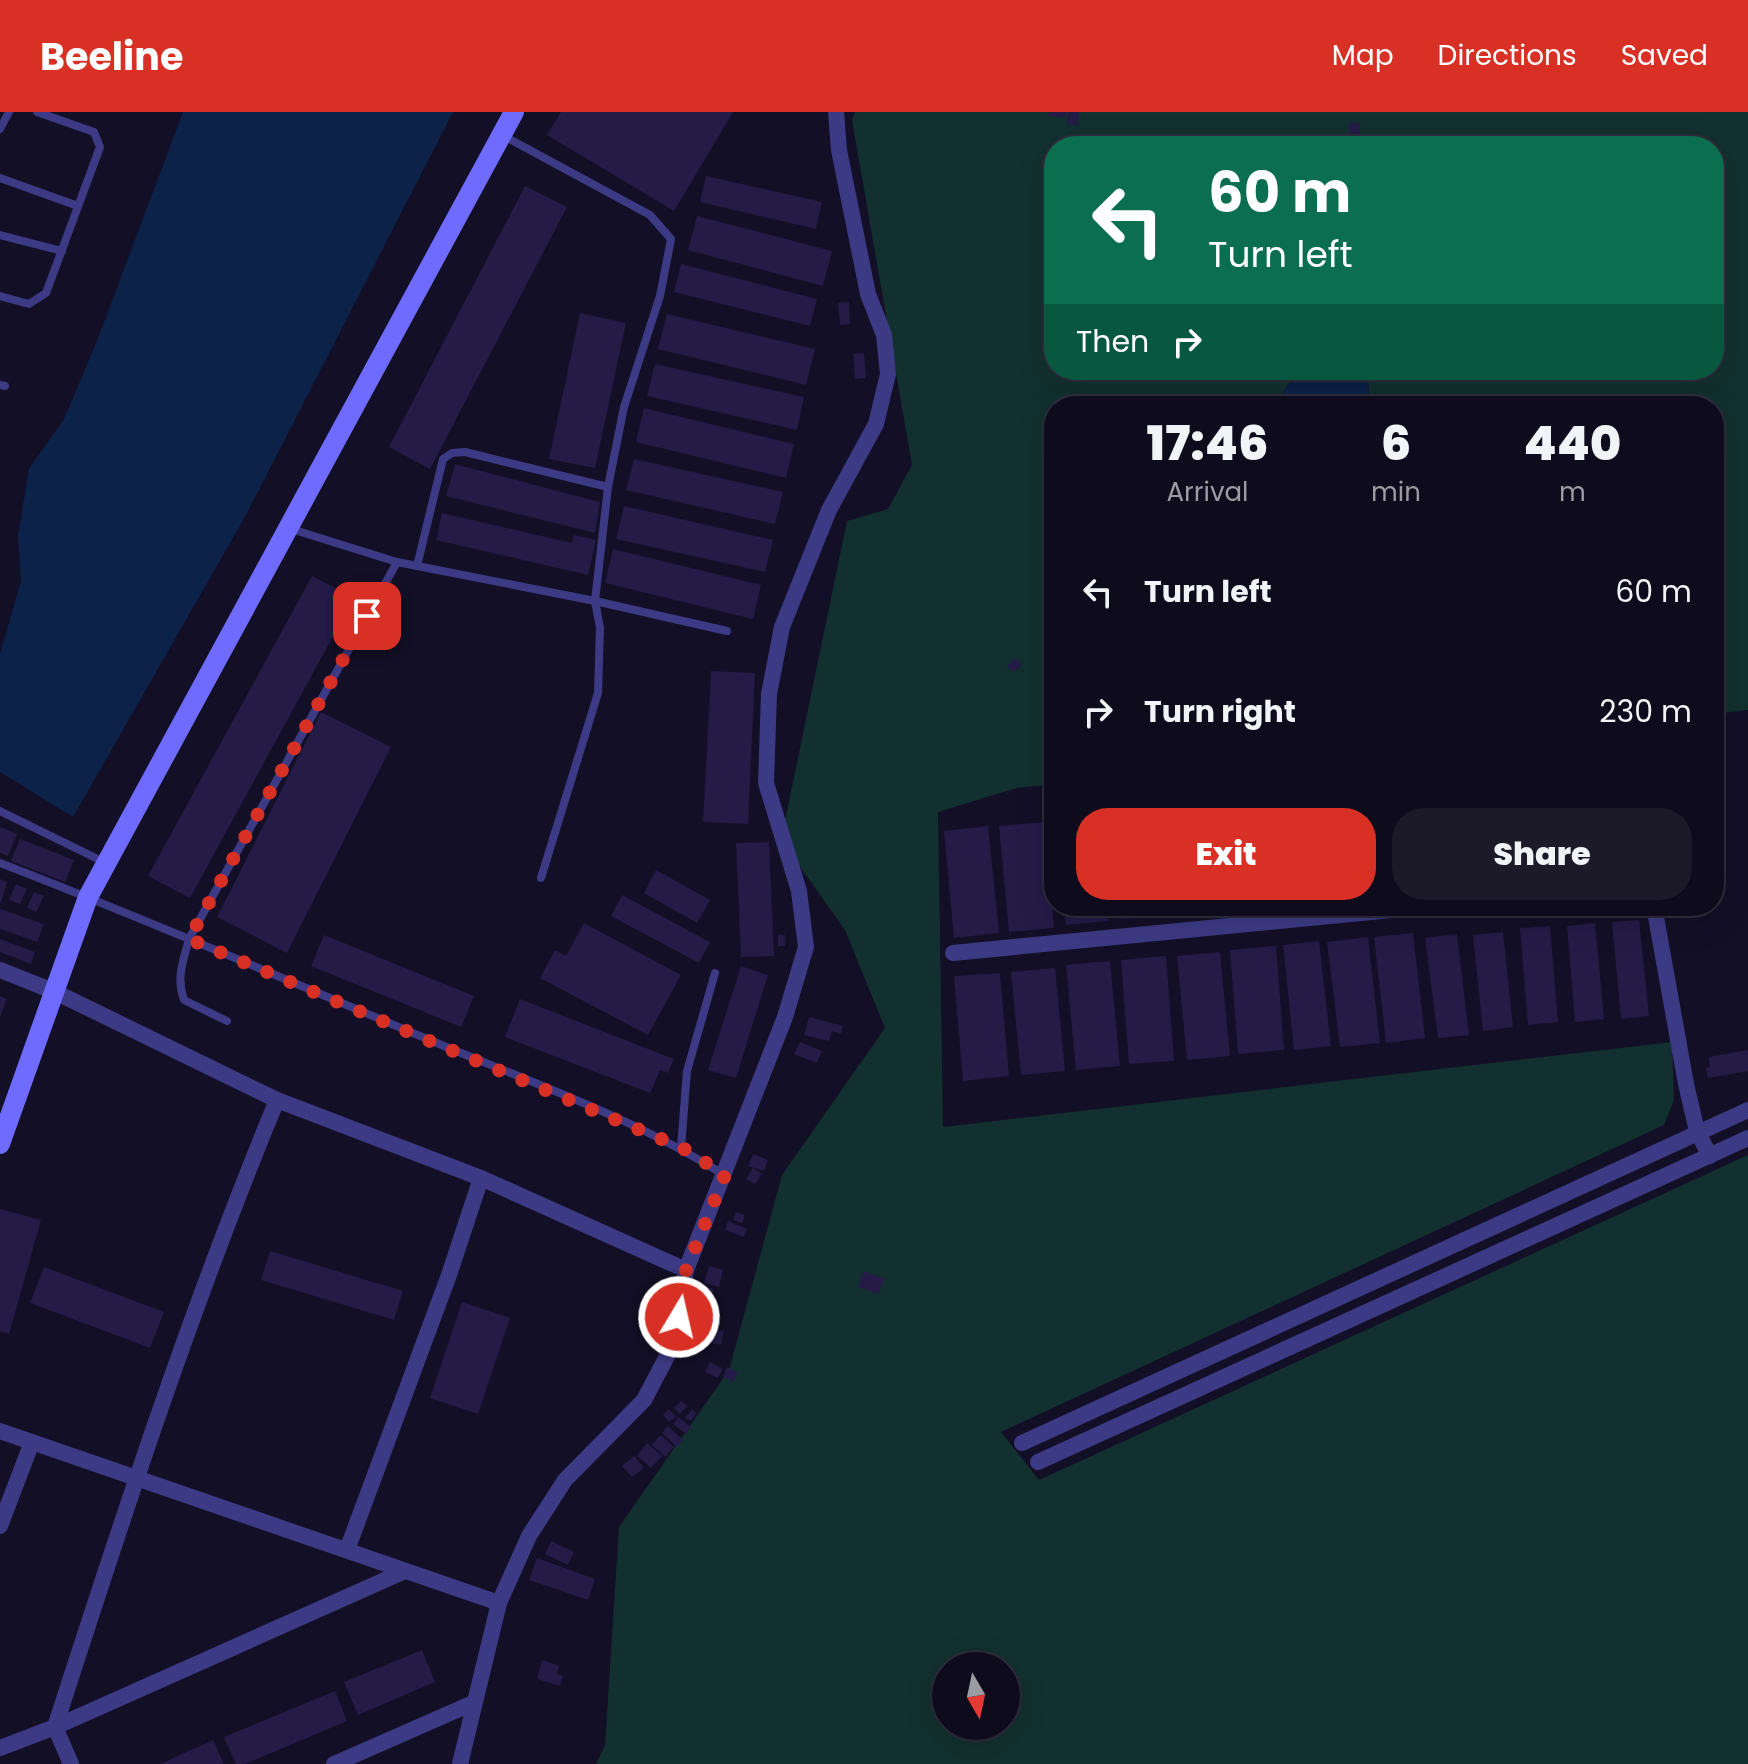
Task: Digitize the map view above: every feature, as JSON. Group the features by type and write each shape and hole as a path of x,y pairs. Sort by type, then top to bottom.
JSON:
{"street":[{"path":"0,1144 88,897 514,112"},
{"path":"460,1764 499,1603 529,1536 565,1480 644,1400 675,1341 686,1270 785,1017 806,947 799,891 766,783 769,694 782,627 829,510 876,424 888,374 884,335 868,294 839,150 836,112"},
{"path":"953,953 1331,916"},
{"path":"1656,916 1697,1131 1710,1156"},
{"path":"0,970 53,991 277,1100 481,1178 686,1270"},
{"path":"71,1764 55,1727 135,1478 245,1178 277,1100"},
{"path":"1022,1443 1748,1110"},
{"path":"1038,1462 1748,1138"},
{"path":"347,1550 449,1275 481,1178"},
{"path":"0,1431 499,1603"},
{"path":"0,1526 32,1442"},
{"path":"0,1748 55,1727 405,1571"},
{"path":"334,1764 473,1703"}],"lane":[{"path":"0,129 9,112"},
{"path":"0,296 29,304 46,293 100,147 94,132 37,112"},
{"path":"502,134 650,215 671,239 660,296 624,407 608,487 595,601 600,628 598,693 541,878"},
{"path":"0,178 78,206"},
{"path":"0,235 62,251"},
{"path":"417,566 443,459 452,453 465,452 608,487"},
{"path":"288,528 397,562 727,631"},
{"path":"227,1021 184,1000 180,972 189,939 397,562"},
{"path":"0,811 106,863"},
{"path":"0,863 189,939 681,1147 725,1175"},
{"path":"681,1147 687,1071 715,973"}],"green space":[{"path":"855,112 1748,112 1748,710 1724,713 1724,396 1369,396 1368,380 1724,380 1724,136 1044,136 1044,380 1293,380 1282,396 1044,396 1044,785 1017,788 938,812 943,1127 1672,1042 1674,1100 1664,1125 1001,1432 1039,1480 1748,1155 1748,1764 596,1764 605,1745 619,1527 729,1370 782,1175 885,1028 845,930 781,840 847,521 888,509 912,465 852,120"}],"water":[{"path":"183,112 453,112 246,515 73,817 0,772 0,654 21,581 18,536 29,469 64,419 97,341"},
{"path":"1293,380 1368,380 1369,396 1282,396"}],"building":[{"path":"561,112 733,112 674,211 547,135"},
{"path":"1049,112 1066,112 1066,117 1048,116"},
{"path":"1068,112 1079,112 1078,125 1067,124"},
{"path":"1349,123 1359,123 1360,136 1349,136"},
{"path":"706,176 822,202 816,229 700,202"},
{"path":"525,186 567,207 430,469 389,447"},
{"path":"697,216 832,251 823,286 688,250"},
{"path":"681,264 817,299 810,326 674,292"},
{"path":"849,302 850,324 840,325 838,303"},
{"path":"580,313 626,323 595,468 549,459"},
{"path":"667,314 815,349 806,385 658,349"},
{"path":"864,353 866,378 855,379 853,354"},
{"path":"655,364 804,397 797,430 647,396"},
{"path":"644,408 794,444 786,478 636,442"},
{"path":"634,459 783,492 775,524 626,490"},
{"path":"455,464 600,502 595,533 446,496"},
{"path":"624,506 773,540 765,572 616,539"},
{"path":"442,513 572,543 574,535 596,540 588,575 436,540"},
{"path":"613,549 761,585 753,619 605,583"},
{"path":"312,576 354,598 190,898 148,876"},
{"path":"1015,658 1022,665 1014,672 1007,666"},
{"path":"711,671 755,673 748,824 703,822"},
{"path":"321,712 391,747 287,953 217,917"},
{"path":"1044,822 1044,916 1053,916 1054,928 1009,932 999,826"},
{"path":"988,826 999,933 954,938 944,831"},
{"path":"0,827 17,834 8,856 0,853"},
{"path":"20,839 74,860 65,882 11,861"},
{"path":"769,842 774,956 741,957 736,843"},
{"path":"656,870 710,900 697,923 644,893"},
{"path":"0,879 7,882 1,902 0,902"},
{"path":"16,884 27,889 20,904 9,900"},
{"path":"34,892 44,896 36,912 27,908"},
{"path":"622,895 710,942 699,963 611,916"},
{"path":"0,909 44,924 37,942 0,929"},
{"path":"1065,916 1107,916 1108,921 1066,925"},
{"path":"1119,916 1164,916 1119,919"},
{"path":"1639,920 1649,1016 1621,1019 1612,922"},
{"path":"584,923 681,975 648,1035 540,978 555,950 566,956"},
{"path":"1595,923 1604,1019 1575,1022 1567,926"},
{"path":"1550,926 1558,1022 1528,1025 1520,928"},
{"path":"1503,932 1513,1027 1483,1031 1473,935"},
{"path":"1413,933 1425,1038 1386,1043 1374,937"},
{"path":"1457,934 1469,1035 1438,1038 1425,938"},
{"path":"324,935 474,996 461,1027 311,966"},
{"path":"778,935 785,935 785,946 778,946"},
{"path":"1368,937 1380,1043 1340,1047 1327,942"},
{"path":"0,939 35,952 31,964 0,952"},
{"path":"1319,941 1331,1046 1294,1050 1283,945"},
{"path":"1276,946 1284,1050 1238,1054 1230,950"},
{"path":"1220,952 1230,1056 1187,1060 1177,956"},
{"path":"1166,956 1174,1061 1129,1064 1121,960"},
{"path":"1110,961 1120,1066 1076,1070 1066,965"},
{"path":"741,966 768,975 736,1078 708,1070"},
{"path":"1055,968 1065,1071 1021,1075 1011,972"},
{"path":"1000,973 1009,1076 963,1081 954,976"},
{"path":"0,996 7,999 0,1017"},
{"path":"520,999 674,1059 668,1073 660,1070 650,1093 505,1037"},
{"path":"809,1017 843,1026 841,1034 832,1031 829,1041 804,1035"},
{"path":"800,1042 822,1051 817,1063 794,1054"},
{"path":"1748,1050 1748,1071 1708,1078 1706,1068 1710,1067 1709,1057"},
{"path":"753,1154 768,1160 764,1171 748,1166"},
{"path":"753,1168 762,1174 755,1184 746,1179"},
{"path":"0,1209 41,1220 9,1334 0,1331"},
{"path":"736,1212 745,1215 742,1223 733,1220"},
{"path":"728,1221 747,1229 744,1237 725,1230"},
{"path":"270,1251 403,1291 394,1320 261,1280"},
{"path":"709,1266 723,1270 719,1287 704,1283"},
{"path":"44,1267 164,1312 150,1348 30,1303"},
{"path":"863,1271 884,1278 879,1294 858,1287"},
{"path":"703,1286 714,1289 710,1303 699,1300"},
{"path":"462,1302 510,1318 478,1414 430,1398"},
{"path":"701,1303 713,1306 711,1314 720,1317 718,1326 697,1321"},
{"path":"698,1325 724,1331 721,1345 694,1339"},
{"path":"710,1362 723,1369 718,1378 705,1372"},
{"path":"727,1367 738,1372 733,1382 723,1377"},
{"path":"681,1401 687,1406 680,1414 674,1408"},
{"path":"669,1409 676,1417 669,1422 663,1415"},
{"path":"692,1409 697,1413 691,1421 685,1418"},
{"path":"678,1417 691,1427 686,1434 673,1424"},
{"path":"668,1426 683,1440 677,1447 662,1433"},
{"path":"660,1435 674,1447 665,1457 652,1445"},
{"path":"647,1443 662,1456 651,1468 637,1456"},
{"path":"634,1456 644,1468 632,1477 622,1466"},
{"path":"551,1541 574,1552 568,1565 545,1554"},
{"path":"537,1558 595,1579 588,1600 529,1580"},
{"path":"422,1650 435,1682 358,1715 344,1682"},
{"path":"542,1660 559,1666 557,1674 563,1676 560,1686 537,1679"},
{"path":"335,1691 347,1721 245,1764 236,1764 224,1737"},
{"path":"213,1740 224,1764 160,1764"}],"route":[{"path":"367,616 189,939 681,1147 725,1175 686,1270 679,1317"}]}
